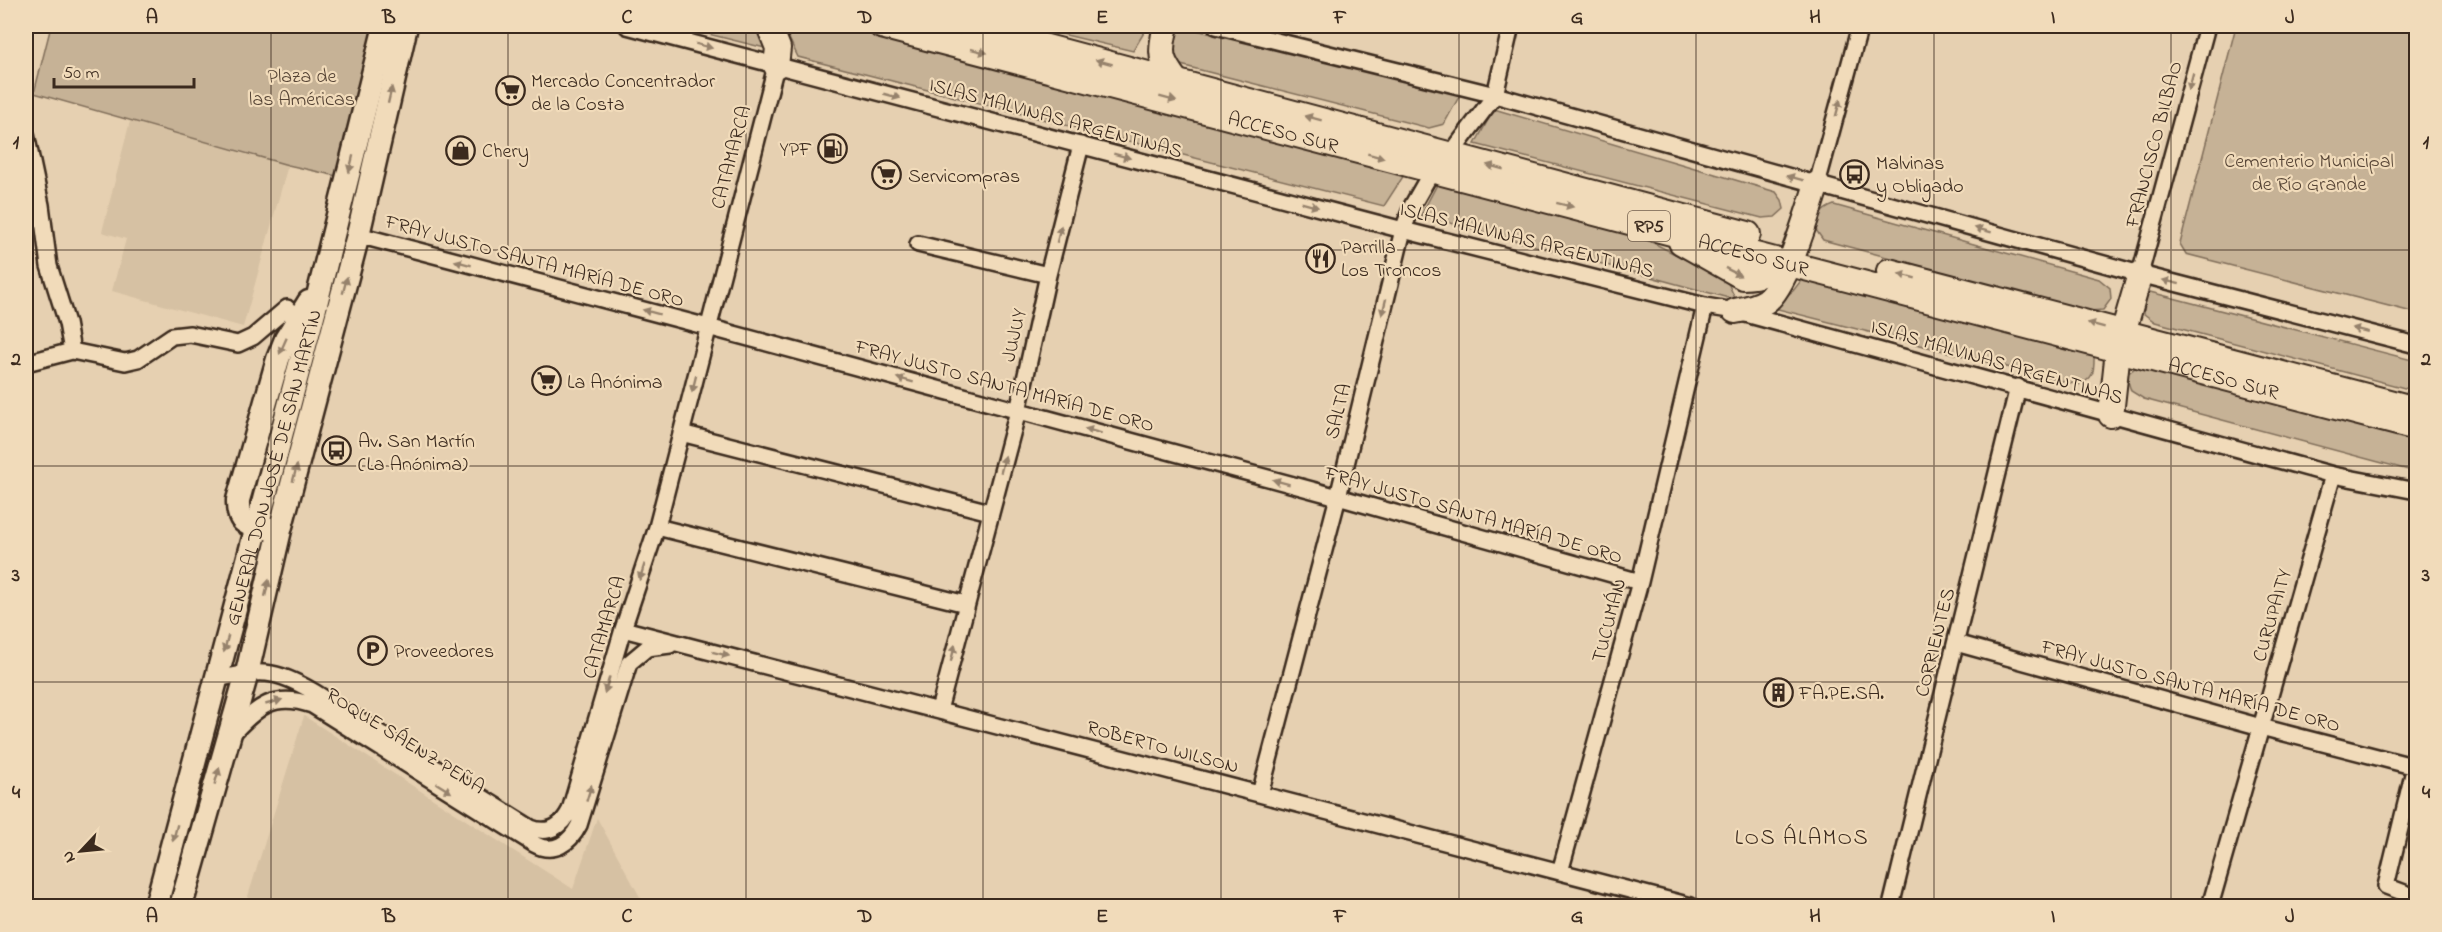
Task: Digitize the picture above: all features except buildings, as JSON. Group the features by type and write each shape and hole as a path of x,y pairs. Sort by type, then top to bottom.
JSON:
{"main road":[{"name":"GENERAL DON JOSÉ DE SAN MARTÍN","path":"156,906 322,277 385,26"},
{"name":"GENERAL DON JOSÉ DE SAN MARTÍN","path":"181,906 247,673 280,530 358,236 406,26"},
{"path":"769,26 778,48 776,66"},
{"name":"ACCESO SUR","path":"882,26 1665,230 1792,254"},
{"name":"ACCESO SUR","path":"968,26 1450,155 1792,254 2120,341 2416,428"},
{"path":"1166,26 1161,46 1162,56 1165,66 1177,82"},
{"path":"1735,311 1752,308 1767,300 1781,284 1817,184"},
{"path":"2111,415 2120,341 2139,274"},
{"path":"280,530 257,526 241,519 238,513 238,500 278,359 286,339 322,277"},
{"name":"ACCESO SUR","path":"2120,341 2416,409"}],"street":[{"name":"ISLAS MALVINAS ARGENTINAS","path":"627,26 1403,230 1705,306 1735,311 2333,475 2416,491"},
{"path":"1216,26 1495,95 2139,274 2416,345"},
{"path":"1495,95 1511,26"},
{"path":"1817,184 1860,26"},
{"name":"FRANCISCO BILBAO","path":"2139,274 2207,26"},
{"name":"CATAMARCA","path":"555,828 570,810 623,629 657,527 776,66"},
{"name":"SALTA","path":"1260,794 1338,497 1403,230 1412,206 1432,171 1450,155 1495,95"},
{"path":"26,134 41,205 49,266 67,323 72,351"},
{"name":"JUJUY","path":"939,710 1018,411 1048,275 1081,145"},
{"name":"FRAY JUSTO SANTA MARÍA DE ORO","path":"358,236 708,327 1338,497 1640,582"},
{"path":"918,244 1048,275"},
{"name":"TUCUMÁN","path":"1560,872 1640,582 1705,306"},
{"path":"26,363 72,351 125,362 138,359 172,336 190,334 238,344 253,337 287,308 298,321"},
{"name":"CORRIENTES","path":"1891,906 2018,387"},
{"path":"681,433 990,512"},
{"name":"CURUPAITY","path":"2210,906 2333,475"},
{"path":"657,527 966,604"},
{"name":"ROBERTO WILSON","path":"623,629 1691,906"},
{"name":"FRAY JUSTO SANTA MARÍA DE ORO","path":"1956,643 2261,727 2416,766"},
{"name":"CATAMARCA","path":"564,844 579,825 629,663 647,648 690,646"},
{"name":"ROQUE SÁENZ PEÑA","path":"216,680 247,673 271,673 297,682 531,828 539,831 555,828"},
{"name":"ROQUE SÁENZ PEÑA","path":"229,737 251,715 269,703 290,699 301,701 312,705 534,844 547,849 564,844"},
{"path":"2410,895 2386,886 2416,766"}],"shaded area":[{"path":"130,121 288,165 243,327 112,291 126,239 102,232"},
{"path":"304,716 573,889 597,818 645,906 245,906"}],"green space":[{"name":"Plaza de las Américas","path":"51,26 377,26 337,176 288,165 34,93"},
{"path":"676,26 765,26 769,49"},
{"path":"783,26 847,26 1406,172 1384,206 798,57"},
{"path":"1028,26 1148,26 1133,51"},
{"path":"1180,26 1460,95 1444,124 1429,128 1177,64 1173,45"},
{"name":"Cementerio Municipal de Río Grande","path":"2236,26 2416,26 2416,313 2186,254 2180,244"},
{"path":"1494,109 1776,192 1782,200 1784,209 1775,217 1762,218 1475,144"},
{"path":"1439,181 1642,237 1727,281 1736,300 1421,215"},
{"path":"1834,205 2099,279 2110,288 2111,299 2103,310 2089,311 1823,240 1816,230 1820,214"},
{"path":"1806,274 2094,352 2093,373 2078,385 1770,307 1793,291"},
{"path":"2150,292 2416,361 2416,391 2155,322 2144,314 2145,296"},
{"path":"2149,366 2416,436 2416,472 2144,399 2131,391 2126,375 2135,368"}],"place":[{"name":"Mercado Concentrador de la Costa","path":"510,91"},
{"name":"YPF","path":"833,148"},
{"name":"Chery","path":"461,150"},
{"name":"Malvinas y Obligado","path":"1855,174"},
{"name":"Servicompras","path":"887,175"},
{"name":"Parrilla Los Troncos","path":"1320,258"},
{"name":"La Anónima","path":"546,381"},
{"name":"Av. San Martín (La Anónima)","path":"337,451"},
{"name":"Proveedores","path":"373,650"},
{"name":"FA.PE.SA.","path":"1778,692"}],"district":[{"name":"LOS ÁLAMOS","path":"1802,836"}]}
